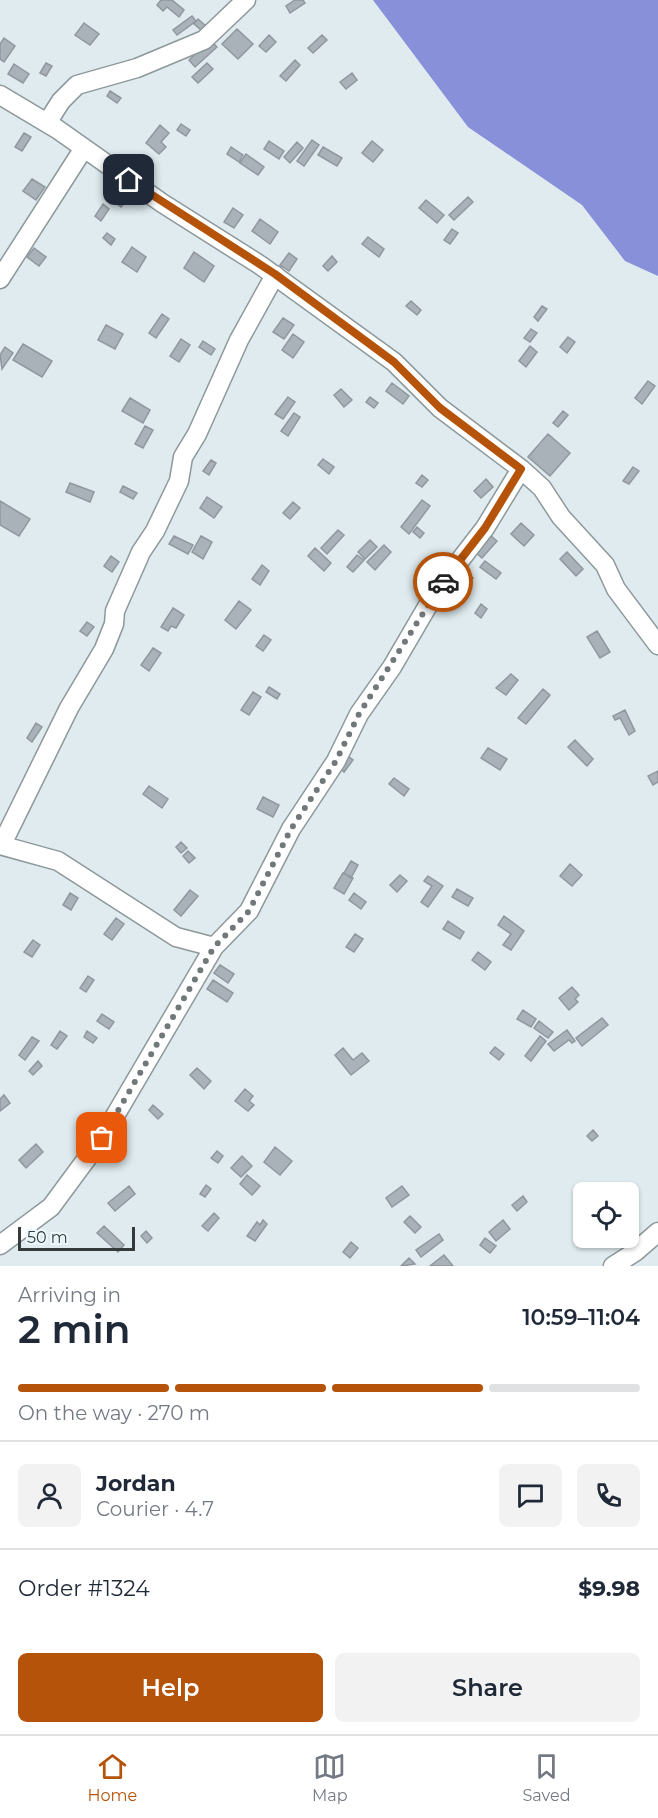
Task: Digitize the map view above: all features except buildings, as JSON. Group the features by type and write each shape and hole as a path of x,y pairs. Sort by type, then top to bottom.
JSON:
{"street":[{"path":"46,123 61,101 77,85 137,68 204,40 246,0"},
{"path":"0,95 84,148 162,203 275,274 394,362 440,408 521,469 542,488 561,517 591,547 605,565 616,589 658,645"},
{"path":"0,279 84,148"},
{"path":"0,839 7,834 69,708 104,650 114,624 115,611 141,552 155,531 179,481 183,457 197,434 238,340 275,274"},
{"path":"0,1245 51,1207 120,1111 214,947 249,911 291,829 336,761 359,714 392,667 437,590 485,528 521,469"},
{"path":"0,845 58,861 176,937 214,947"},
{"path":"613,1266 635,1252 658,1232"}],"water":[{"path":"373,0 658,0 658,276 625,261 582,205 468,127"}],"way so far":[{"path":"102,1138 120,1111 214,947 249,911 291,829 336,761 359,714 392,667 443,582"}],"route":[{"path":"129,180 275,274 394,362 440,408 521,469 485,528 443,582"}]}
